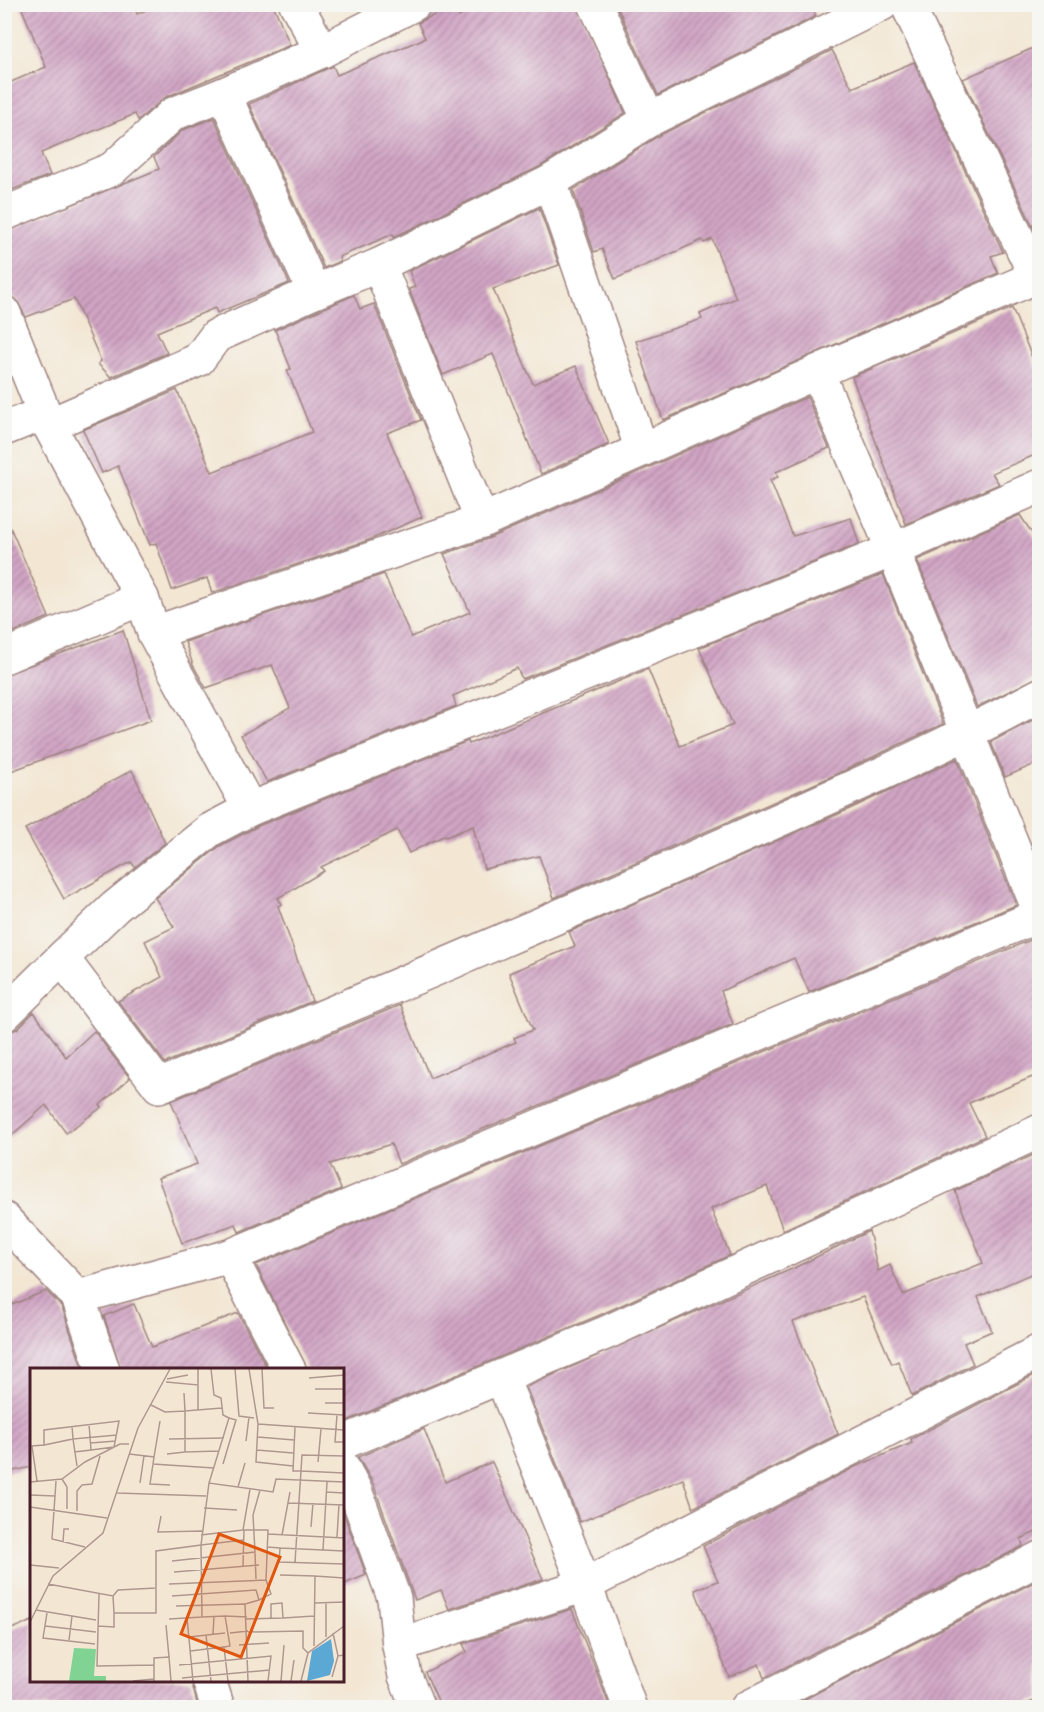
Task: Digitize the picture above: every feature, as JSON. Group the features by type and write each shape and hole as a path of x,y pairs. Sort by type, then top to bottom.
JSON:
{"street":[{"path":"296,4 322,51"},
{"path":"4,214 112,169 173,114 322,51 414,4"},
{"path":"594,4 649,120"},
{"path":"4,429 47,419 198,360 216,336 379,265 550,182 649,120 882,4"},
{"path":"154,633 482,520 1038,276 907,4"},
{"path":"224,94 314,292"},
{"path":"4,207 112,169"},
{"path":"550,182 642,450"},
{"path":"379,265 482,520"},
{"path":"4,313 47,419 142,598 154,633 250,809"},
{"path":"78,1297 230,1256 1040,914 893,550 817,372"},
{"path":"4,1015 115,907 210,830 250,809 893,550 1040,486"},
{"path":"4,657 142,598"},
{"path":"62,958 159,1086 547,922 967,735 1040,696"},
{"path":"344,1442 608,1332 1040,1131"},
{"path":"4,1219 78,1297 102,1368"},
{"path":"230,1256 288,1368"},
{"path":"399,1645 585,1585 1040,1351"},
{"path":"501,1378 585,1585 630,1707"},
{"path":"344,1470 355,1490 394,1598 405,1676 418,1707"},
{"path":"747,1707 1040,1558"},
{"path":"210,1682 218,1707"}],"building":[{"path":"20,4 133,4 137,14 160,4 273,4 290,45 166,97 138,120 135,114 41,153 50,175 4,193 4,85 46,67"},
{"path":"481,4 577,4 625,113 541,166 394,237 393,234 339,257 340,261 324,268 249,104 333,66 337,75 425,38 418,23 454,7 459,17"},
{"path":"616,4 810,4 816,16 658,95"},
{"path":"1040,45 1040,239 1039,239 963,79"},
{"path":"832,50 852,88 914,62 1003,252 991,256 998,273 663,420 636,341 702,319 700,314 736,298 712,239 704,243 702,240 615,279 602,249 594,252 573,190 658,136"},
{"path":"214,118 289,283 217,313 215,308 157,332 167,353 111,377 98,364 101,361 74,299 26,317 16,299 4,295 4,232 159,169 154,157 183,130"},
{"path":"539,208 559,265 493,289 533,384 576,366 609,444 541,474 493,354 443,375 409,289 415,287 409,271"},
{"path":"354,295 360,309 374,304 421,420 387,433 422,517 369,540 212,593 207,578 172,590 156,543 150,545 118,466 102,473 83,430 177,390 212,472 312,432 287,370 291,369 275,330"},
{"path":"1012,308 1040,377 1040,453 992,473 999,484 906,524 852,377"},
{"path":"807,397 829,448 776,472 778,477 770,480 793,536 851,518 859,544 522,679 517,668 453,696 456,706 267,782 241,735 290,708 272,665 206,688 193,665 185,642 384,574 411,637 470,612 444,554 490,538"},
{"path":"4,513 49,617 4,636"},
{"path":"1020,515 1040,545 1040,676 977,707 917,560"},
{"path":"883,574 943,724 828,778 554,898 539,856 484,869 473,826 446,837 445,835 409,853 397,830 321,867 324,871 278,898 282,904 278,906 312,1001 165,1063 118,1001 162,977 145,941 174,927 155,898 220,846 258,826 468,741 469,744 648,669 680,746 733,725 699,648"},
{"path":"123,630 151,720 11,771 4,752 4,675"},
{"path":"1040,716 1040,762 1005,777 991,742"},
{"path":"957,759 1016,905 809,992 794,958 721,991 733,1024 399,1164 391,1144 330,1164 341,1189 239,1232 236,1224 182,1243 158,1178 197,1164 171,1101 400,1005 430,1078 516,1042 514,1038 533,1030 509,973 575,946 569,932 843,812"},
{"path":"132,770 165,843 135,867 131,862 64,899 25,829"},
{"path":"1040,936 1040,1074 969,1103 985,1136 783,1230 767,1186 711,1209 730,1255 600,1315 344,1422 344,1368 307,1368 256,1265"},
{"path":"34,1012 66,1057 94,1031 130,1078 100,1105 102,1107 66,1133 46,1105 4,1142 4,1033 17,1029"},
{"path":"1040,1152 1040,1270 978,1297 992,1331 964,1343 973,1364 912,1396 898,1361 892,1364 863,1297 793,1322 838,1434 693,1508 683,1479 580,1522 526,1387 794,1268 869,1231 878,1271 890,1265 903,1295 983,1263 955,1191"},
{"path":"46,1291 62,1307 82,1368 30,1368 30,1467 4,1473 4,1308"},
{"path":"134,1304 152,1347 238,1313 267,1368 120,1368 104,1316"},
{"path":"1040,1372 1040,1530 1021,1539 1023,1546 764,1678 759,1664 729,1677 695,1590 718,1581 703,1546 855,1467 912,1443 911,1439"},
{"path":"424,1429 445,1482 492,1462 543,1579 449,1609 441,1590 415,1600 373,1483 358,1457"},
{"path":"344,1514 366,1575 344,1584"},
{"path":"1038,1580 1040,1699 1017,1707 789,1707"},
{"path":"572,1609 610,1707 441,1707 425,1672 467,1652 463,1644"},
{"path":"30,1622 30,1682 192,1682 198,1707 13,1707 4,1684 4,1632"}]}
